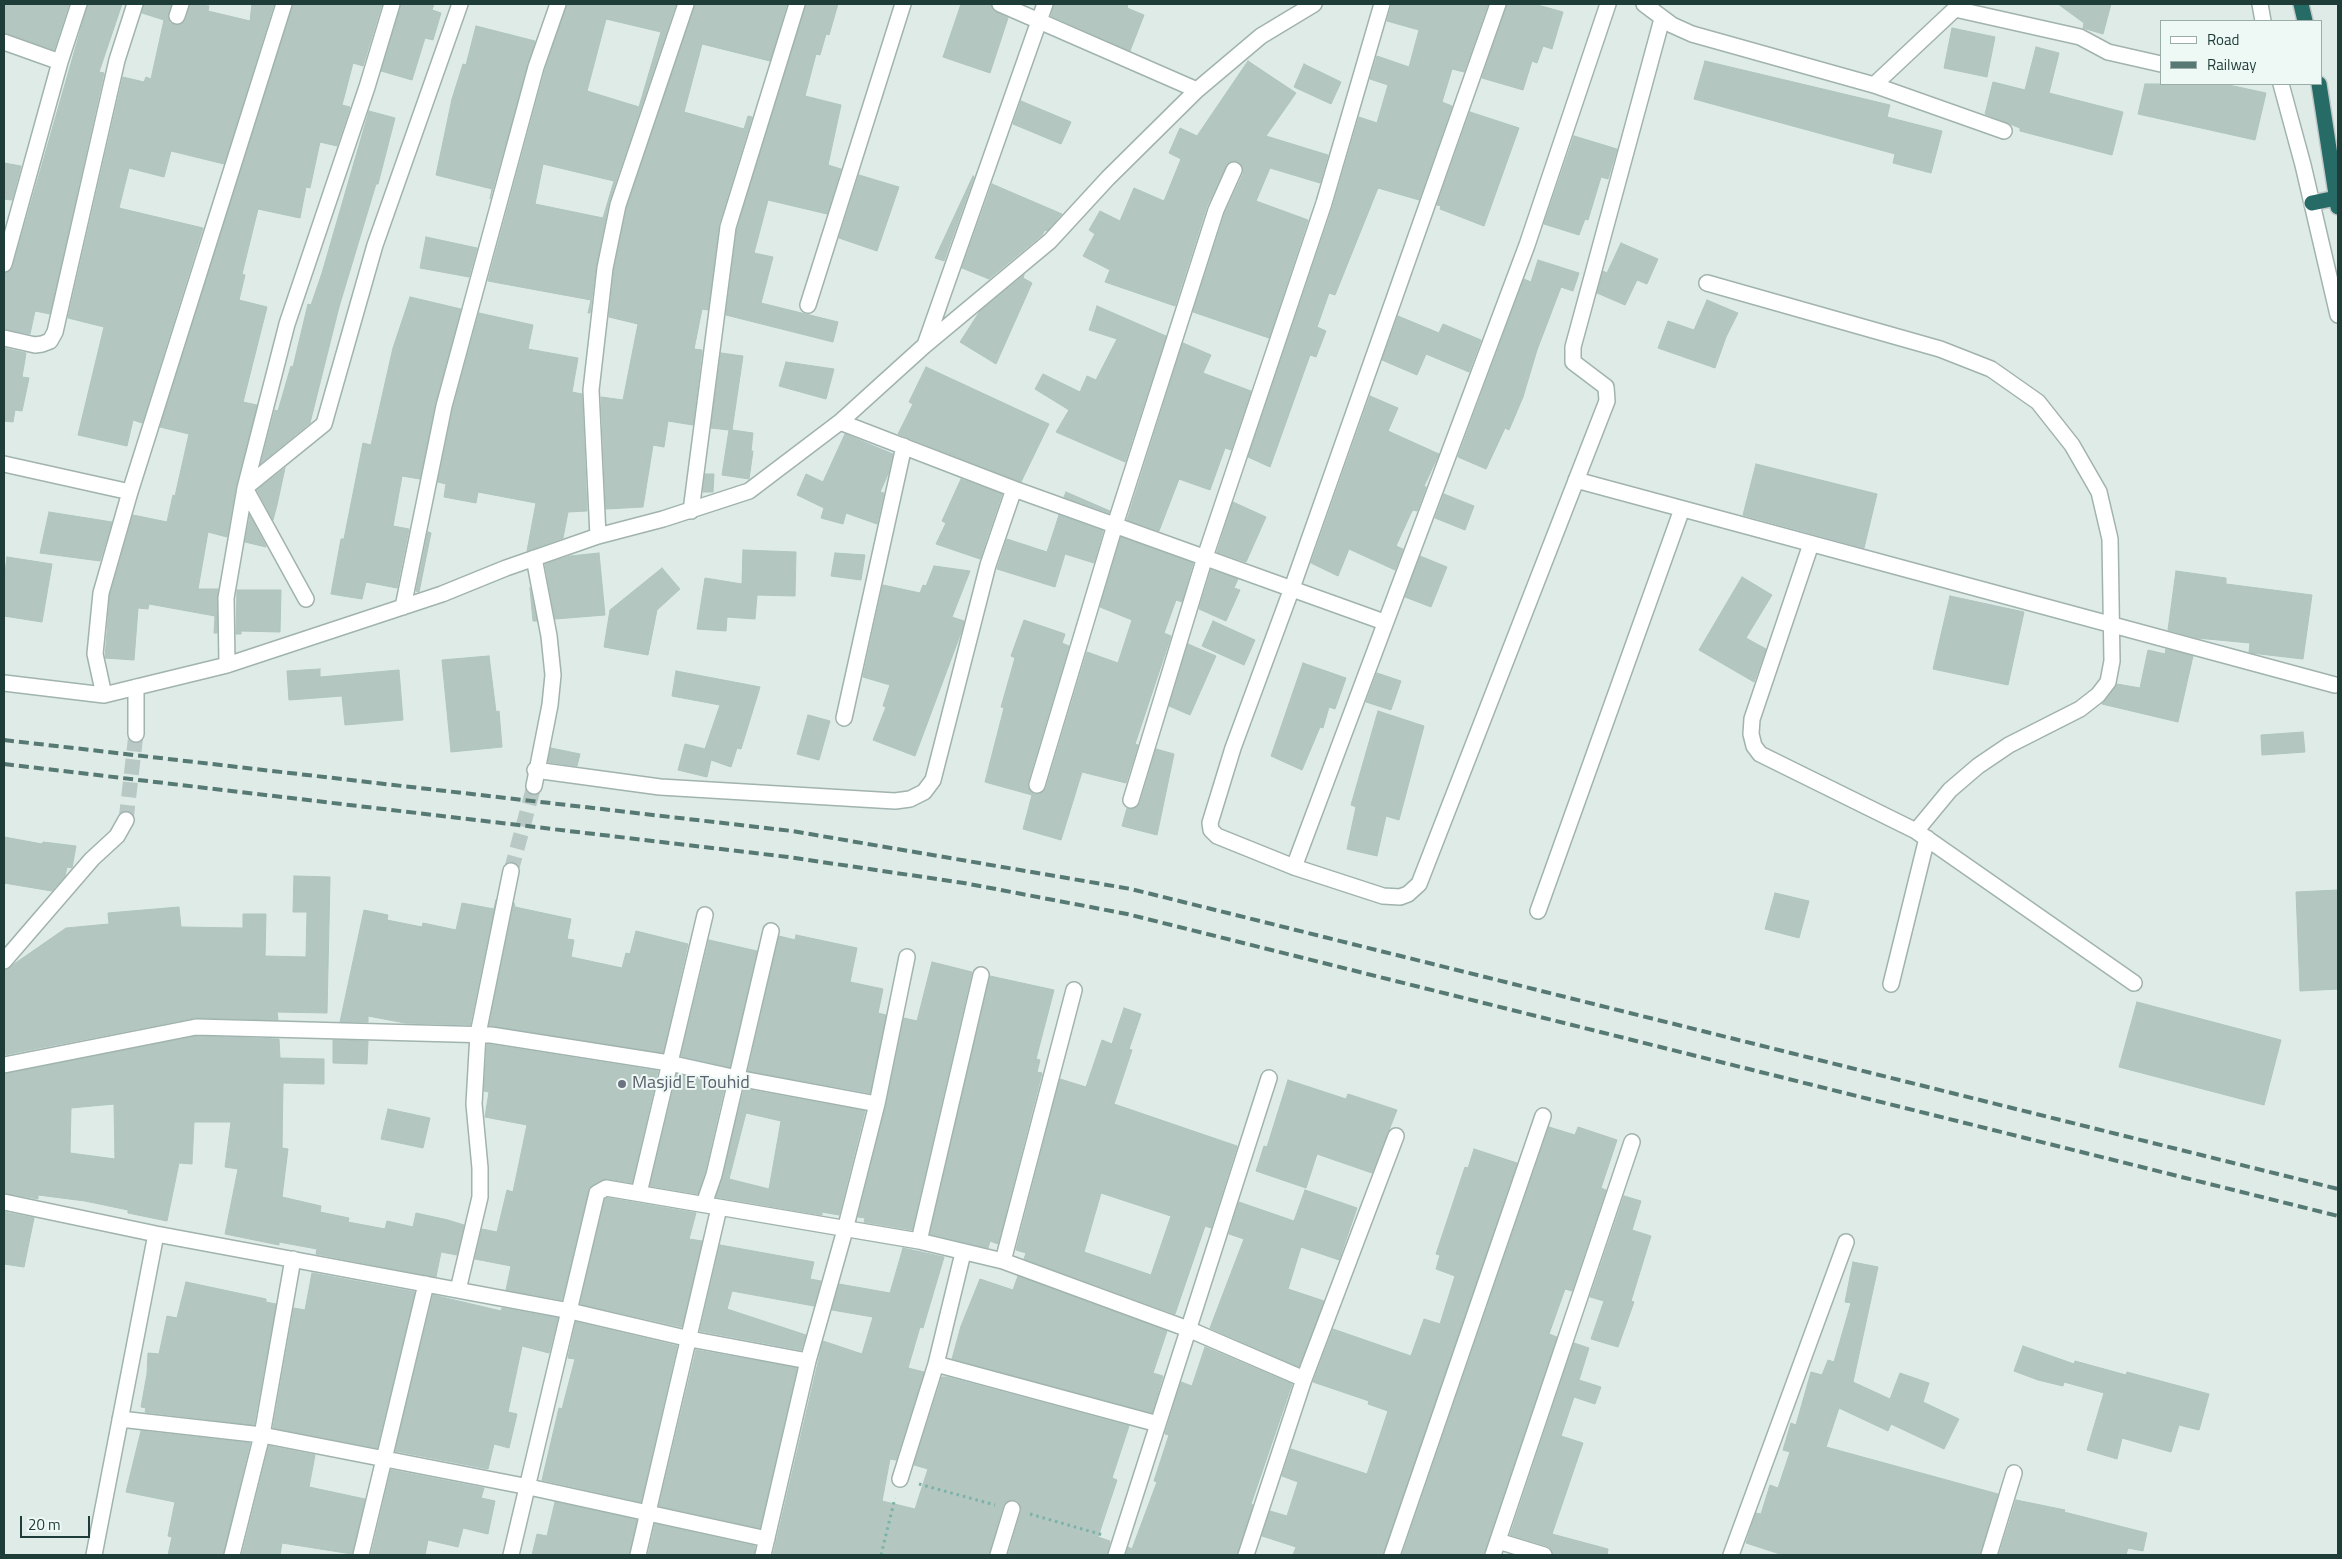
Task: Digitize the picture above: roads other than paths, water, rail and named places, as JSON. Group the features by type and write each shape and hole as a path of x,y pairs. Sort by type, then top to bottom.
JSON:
{"highway":[{"path":"2301,4 2305,20"},
{"path":"2312,203 2337,202 2319,85"}],"street":[{"path":"4,264 60,62 79,4"},
{"path":"4,338 35,345 50,341 55,332 116,60 135,4"},
{"path":"104,695 95,654 101,593 130,492 284,4"},
{"path":"226,665 226,598 231,558 245,488 287,324 364,96 392,4"},
{"path":"245,488 324,424 375,245 460,4"},
{"path":"403,607 444,406 536,67 558,4"},
{"path":"598,536 590,390 604,268 618,205 686,4"},
{"path":"691,510 728,226 797,4"},
{"path":"808,306 903,4"},
{"path":"1000,4 1197,90"},
{"path":"924,346 1045,4"},
{"path":"4,683 104,695 226,665 403,607 598,536 691,510 749,491 840,422 924,346 1050,241 1108,178 1197,90 1261,36 1314,4"},
{"path":"1132,800 1205,557 1324,203 1382,4"},
{"path":"1498,4 1292,588 1233,748 1210,823 1211,830 1217,836 1294,867 1383,896 1400,897 1408,894 1419,884 1607,401 1608,393 1601,382 1573,362 1573,347 1662,19"},
{"path":"1294,867 1384,622 1527,245 1608,4"},
{"path":"1644,4 1662,19 1692,34 1874,85 2004,131"},
{"path":"2260,4 2264,20"},
{"path":"1874,85 1958,6 2080,37 2108,52 2160,64"},
{"path":"4,42 60,62"},
{"path":"2280,85 2312,203 2338,315"},
{"path":"1038,785 1115,525 1216,210 1234,170"},
{"path":"1707,283 1940,349 1991,369 2038,402 2072,444 2099,492 2110,539 2112,661 2108,682 2098,695 2080,709 2009,744 1978,766 1950,790 1922,835 1890,984"},
{"path":"840,422 1014,489 1384,622"},
{"path":"844,718 904,446"},
{"path":"4,464 130,492"},
{"path":"1576,480 2335,685"},
{"path":"245,488 306,599"},
{"path":"535,770 660,787 895,801 910,799 924,792 933,780 988,565 1014,489"},
{"path":"1538,911 1682,509"},
{"path":"1811,544 1752,719 1751,734 1754,746 1760,754 1922,835 2134,983"},
{"path":"534,558 549,636 552,675 550,706 535,770 534,786"},
{"path":"136,687 136,734"},
{"path":"4,962 92,859 117,836 126,820"},
{"path":"458,1290 480,1197 480,1168 474,1104 478,1034 511,871"},
{"path":"639,1193 705,915"},
{"path":"704,1204 714,1175 771,932"},
{"path":"763,1555 808,1361 845,1230 877,1104 907,957"},
{"path":"919,1241 981,975"},
{"path":"1003,1261 1074,990"},
{"path":"4,1065 196,1027 491,1034 669,1063 737,1078 877,1104"},
{"path":"1116,1555 1269,1078"},
{"path":"1392,1555 1543,1116"},
{"path":"1246,1555 1304,1379 1396,1136"},
{"path":"1544,1555 1495,1548 1632,1142"},
{"path":"511,1555 529,1487 597,1193 606,1188 845,1230 919,1241 1003,1261 1188,1329 1304,1379"},
{"path":"4,1202 156,1234 570,1311 690,1339 808,1361"},
{"path":"638,1555 649,1515 719,1208"},
{"path":"94,1555 156,1234"},
{"path":"1731,1555 1846,1242"},
{"path":"900,1479 936,1364 963,1253"},
{"path":"232,1555 262,1435 293,1260"},
{"path":"360,1555 426,1284"},
{"path":"936,1364 1158,1424"},
{"path":"120,1419 262,1435 529,1487 649,1515 767,1539"},
{"path":"1989,1555 2014,1473"},
{"path":"998,1555 1012,1510"}],"tunnel":[{"path":"126,820 136,734"},
{"path":"511,871 534,786"}],"railway":[{"path":"4,740 792,831 1131,889 2338,1189"},
{"path":"4,764 788,857 964,883 1127,914 2338,1216"}],"place":[{"name":"Masjid E Touhid","path":"622,1084"}]}
